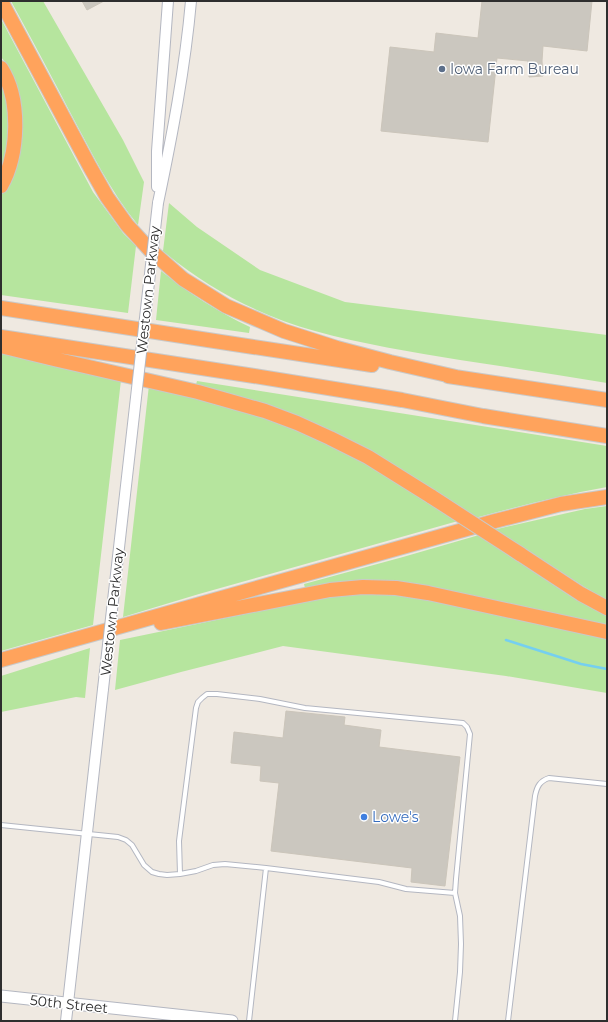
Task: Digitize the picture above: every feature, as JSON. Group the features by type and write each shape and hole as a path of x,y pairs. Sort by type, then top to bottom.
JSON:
{"highway":[{"path":"1,1 107,197 127,225 150,250 183,279 226,306 284,331 337,348 456,378"},
{"path":"1,68 13,98 16,126 13,153 1,186"},
{"path":"1,308 216,342 607,400"},
{"path":"1,337 402,400 483,416 607,436"},
{"path":"1,346 198,392 265,411 330,438 368,457 581,594 607,608"},
{"path":"1,660 495,521 561,504 607,497"},
{"path":"86,636 188,618 330,590 363,588 396,588 428,593 607,632"},
{"path":"1,669 32,659 48,647"}],"main road":[{"name":"50th Street","path":"1,996 197,1019 232,1021"}],"street":[{"name":"Westown Parkway","path":"158,203 156,151 168,1"},
{"name":"Westown Parkway","path":"66,1021 158,203 171,142 180,87 191,1"}],"lane":[{"path":"180,874 179,841 196,708 198,702 207,694 260,699 305,708 463,724 467,727 470,734 455,893 460,916 461,944 455,1021"},
{"path":"508,1021 537,788 539,784 549,778 607,784"},
{"path":"1,825 118,837 126,840 132,845 144,865 152,872 167,875 196,871 213,865 225,864 379,882 406,889 455,893"},
{"path":"249,1021 266,868"}],"green space":[{"path":"11,1 43,1 123,140 144,182 138,225 101,170"},
{"path":"1,19 93,192 123,233 136,246 128,313 1,295 1,195 16,161 5,62 1,57"},
{"path":"1,82 10,116 7,151 1,169"},
{"path":"169,203 197,227 260,270 345,302 607,335 607,383 369,344 294,325 254,309 216,289 163,251"},
{"path":"161,271 204,302 250,327 249,333 156,320"},
{"path":"1,353 121,380 93,625 1,651"},
{"path":"197,381 607,446 607,487 541,501 475,518 410,477 195,388"},
{"path":"149,385 247,408 348,451 458,521 123,617"},
{"path":"607,506 607,601 493,530 585,509"},
{"path":"479,535 591,607 607,615 607,625 422,585 389,582 305,588 304,584"},
{"path":"378,594 407,596 607,637 607,693 506,676 283,646 115,690 120,640 323,598 347,595"},
{"path":"90,648 85,698 76,697 1,712 1,676"}],"building":[{"path":"82,1 104,1 87,10"},
{"name":"Iowa Farm Bureau","path":"482,1 592,1 587,51 543,46 543,76 529,77 528,61 497,58 488,142 381,131 390,47 434,52 436,33 478,38"},
{"name":"Lowe's","path":"286,711 345,717 344,725 381,730 379,747 460,757 445,886 411,882 412,868 271,851 279,783 260,781 261,766 231,763 234,732 283,738"}],"waterway":[{"path":"506,640 581,664 607,669"}],"place":[{"name":"Iowa Farm Bureau","path":"442,69"},
{"name":"Lowe's","path":"364,817"}]}
